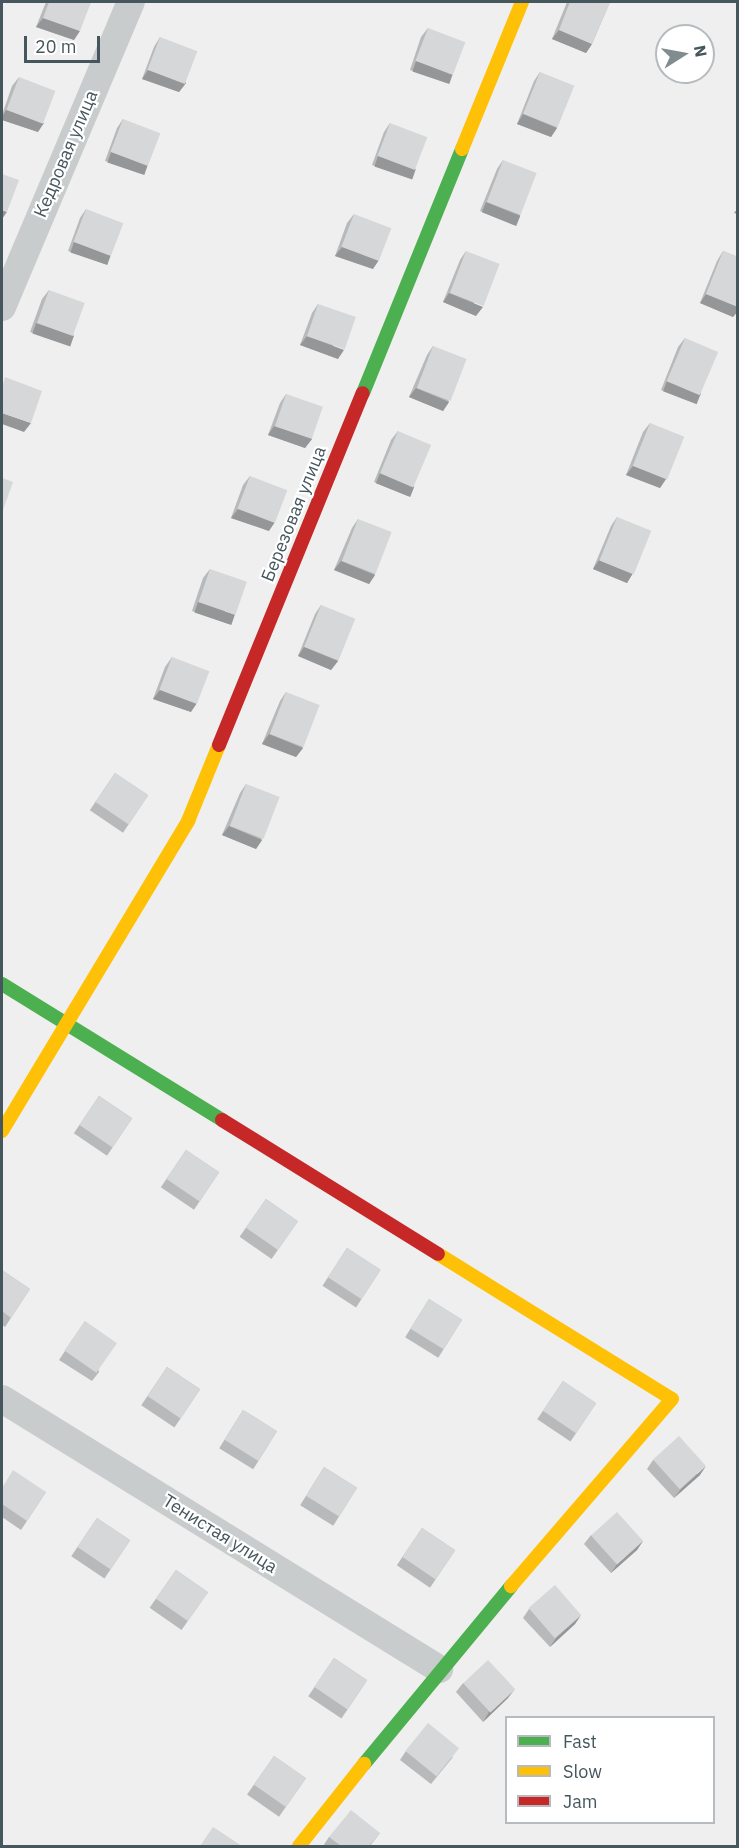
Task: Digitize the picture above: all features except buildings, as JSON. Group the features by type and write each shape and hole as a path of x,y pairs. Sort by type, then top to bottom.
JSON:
{"street":[{"name":"Кедровая улица","path":"2,307 131,2"},
{"name":"Березовая улица","path":"2,1131 68,1025 188,821 522,2"},
{"path":"2,984 672,1400 439,1669 299,1846"},
{"name":"Тенистая улица","path":"2,1399 439,1669"}],"traffic: fast":[{"path":"363,393 462,149"},
{"path":"2,984 222,1120"},
{"path":"364,1764 511,1586"}],"traffic: slow":[{"path":"462,149 522,2"},
{"path":"2,1131 188,821 219,745"},
{"path":"438,1254 672,1399 511,1586"},
{"path":"299,1846 364,1764"}],"traffic: jam":[{"path":"219,745 363,393"},
{"path":"222,1120 438,1254"}]}
